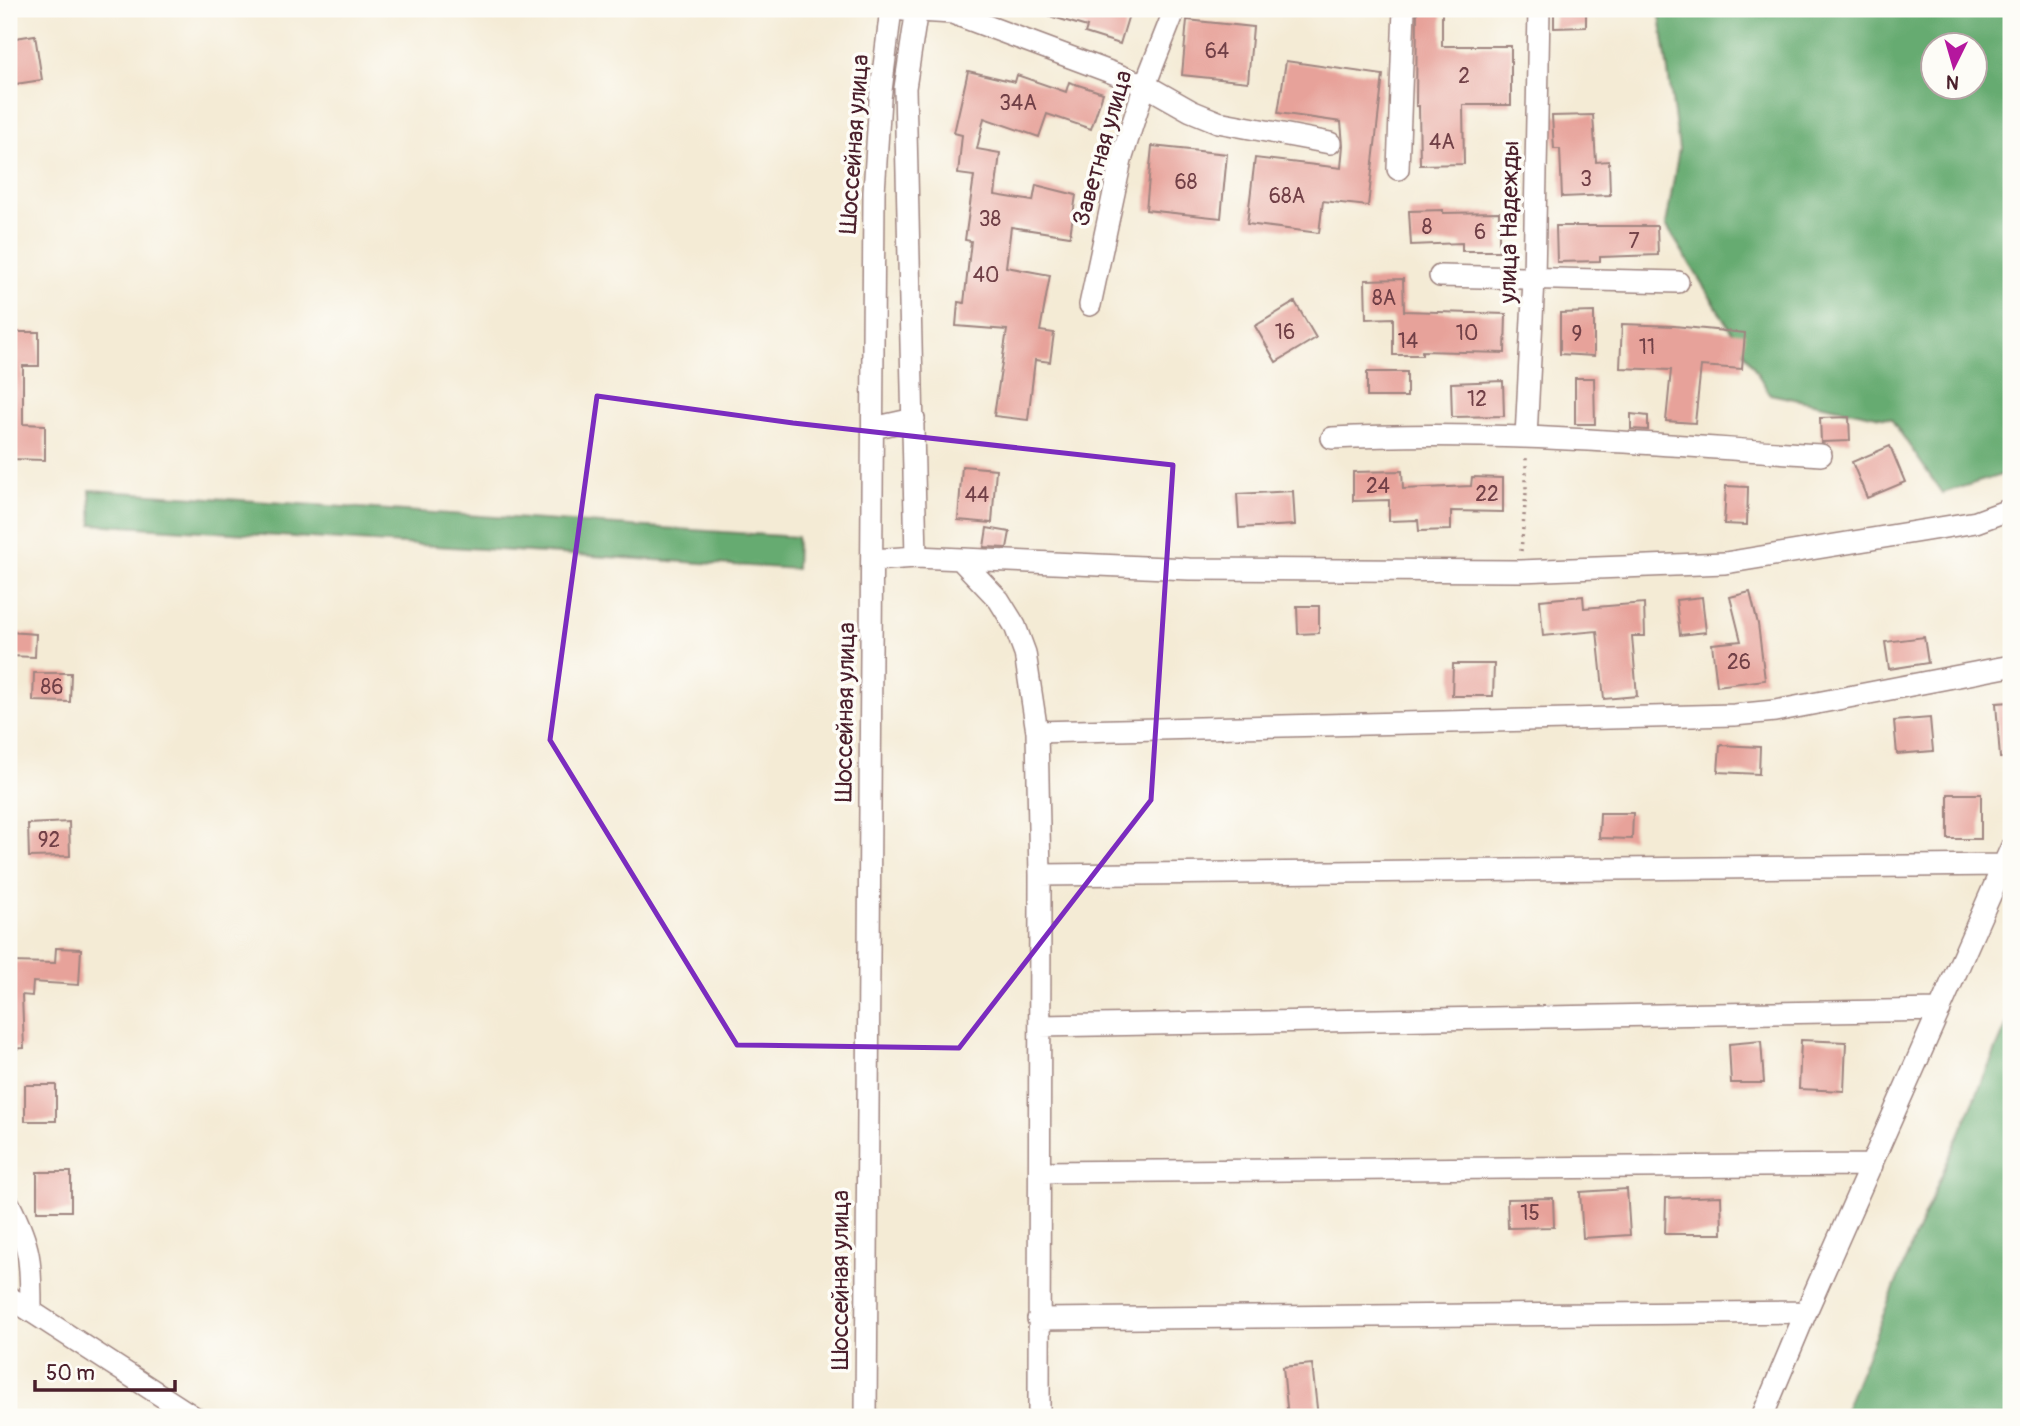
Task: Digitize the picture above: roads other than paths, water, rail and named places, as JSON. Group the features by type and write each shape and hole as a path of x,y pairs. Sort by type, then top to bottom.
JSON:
{"street":[{"path":"891,9 952,13 1145,85 1191,111 1218,122 1330,143"},
{"name":"Шоссейная улица","path":"866,1417 874,192 880,99 891,9"},
{"name":"Заветная улица","path":"1090,305 1121,160 1145,85 1175,9"},
{"path":"1398,169 1404,9"},
{"name":"улица Надежды","path":"1526,437 1534,279 1539,9"},
{"path":"916,10 905,88 916,557"},
{"path":"874,192 908,192"},
{"path":"1440,276 1678,282"},
{"path":"873,428 914,419"},
{"path":"1332,438 1374,435 1526,437 1821,455"},
{"path":"873,560 916,557 1189,569 1520,571 1725,563 1976,522 2011,509"},
{"path":"960,559 999,600 1015,626 1025,653 1037,732 1040,875 1039,1417"},
{"path":"1037,732 1734,715 1774,711 2011,666"},
{"path":"1040,875 2008,857 1762,1417"},
{"path":"1040,1026 1940,1010"},
{"path":"1040,1172 1872,1165"},
{"path":"9,1204 29,1248 31,1310"},
{"path":"9,1297 194,1417"},
{"path":"1038,1319 1806,1312"}]}
